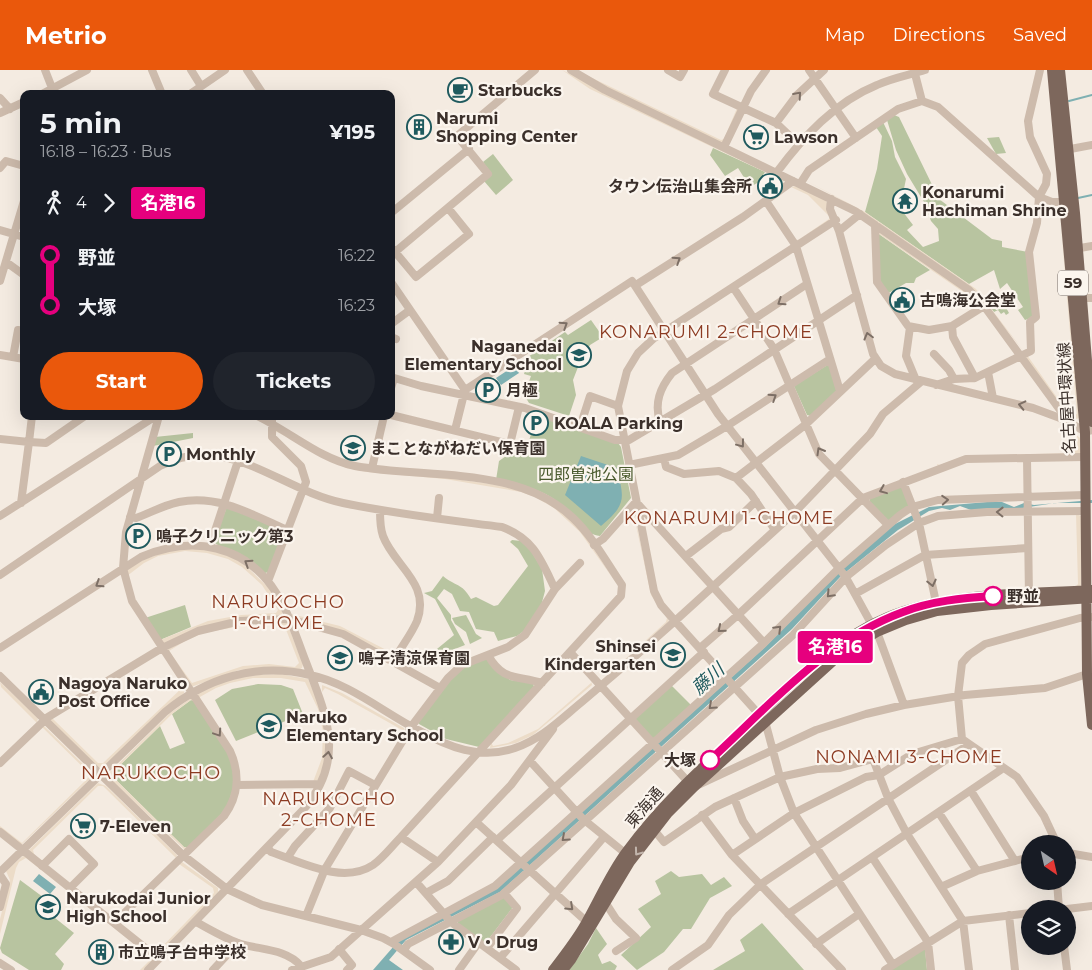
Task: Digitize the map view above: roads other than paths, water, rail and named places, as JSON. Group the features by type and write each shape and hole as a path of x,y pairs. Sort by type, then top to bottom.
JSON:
{"main road":[{"name":"名古屋中環状線","path":"1052,70 1064,150 1074,249 1088,431 1084,457 1084,510 1089,594 1086,674 1092,725"},
{"name":"名古屋中環状線","path":"1060,70 1065,202 1074,249 1087,298 1092,422"},
{"name":"東海通","path":"553,970 586,922 625,853 662,808 762,718 838,645 874,628 903,611 1089,594"},
{"name":"東海通","path":"563,970 571,960 605,902 654,830 690,784"}],"street":[{"path":"44,70 54,90"},
{"path":"56,90 87,70"},
{"path":"152,70 160,90"},
{"path":"190,70 201,86"},
{"path":"196,90 225,70"},
{"path":"247,70 259,90"},
{"path":"395,248 448,208 488,174 457,136 535,70"},
{"path":"571,70 590,83 777,172 860,214 969,290 984,306 1068,421"},
{"path":"668,70 680,77 684,70"},
{"path":"725,70 713,94 776,123 798,144"},
{"path":"724,147 751,91 766,70"},
{"path":"809,70 856,138"},
{"path":"776,123 797,95 814,77 824,70"},
{"path":"777,172 798,144 849,99 876,85 925,70"},
{"path":"936,385 956,379 975,378 1031,351 1030,322 1037,314 1030,268 1030,252 1038,223 1039,197 1046,184 1047,174 1030,137 1028,121 1040,70"},
{"path":"914,72 922,100"},
{"path":"0,98 10,109"},
{"path":"636,285 766,200 797,182 809,170 898,109 922,100 938,107 1039,197 1052,202 1065,202"},
{"path":"0,113 20,104"},
{"path":"1064,150 1092,145"},
{"path":"395,211 469,149"},
{"path":"0,154 6,161 20,165"},
{"path":"0,168 6,161"},
{"path":"831,199 830,209 836,220 874,358 889,372 1034,408 1088,431"},
{"path":"766,200 796,246 840,391"},
{"path":"395,252 416,277 469,234 448,208"},
{"path":"0,281 20,214"},
{"path":"839,231 860,214"},
{"path":"836,220 645,345 633,361 624,381 618,406 654,592 658,601 762,718 780,778 794,813 893,965"},
{"path":"875,225 877,282 910,328 906,356 919,380"},
{"path":"0,230 20,236"},
{"path":"1074,249 1092,246"},
{"path":"6,262 20,272"},
{"path":"455,430 464,392 632,281 727,426 843,573 874,628 904,705"},
{"path":"660,422 657,412 660,390 672,373 807,284"},
{"path":"733,287 774,349 819,454 888,525"},
{"path":"395,288 464,392"},
{"path":"395,378 421,386 464,392 519,407 624,441 706,394 857,295"},
{"path":"910,328 929,330 952,326 984,306"},
{"path":"395,321 410,310"},
{"path":"952,326 953,337 975,378"},
{"path":"13,357 18,330 20,330"},
{"path":"934,354 956,379 958,390"},
{"path":"0,355 20,358"},
{"path":"736,478 806,424 874,358"},
{"path":"629,465 678,455 727,426 830,359"},
{"path":"988,372 992,398"},
{"path":"0,907 6,884 0,873 165,712 191,692 217,680 241,673 276,670 311,674 350,691 411,727 449,746 478,752 495,752 516,748 534,740 600,687 714,587 795,512 870,434 880,417 919,380"},
{"path":"580,427 590,396 618,406"},
{"path":"395,416 510,444 519,407"},
{"path":"21,502 32,420"},
{"path":"0,439 46,443 79,420"},
{"path":"0,516 151,420"},
{"path":"114,923 224,816 232,804 237,785 236,769 230,751 132,601 123,568 126,532 156,420"},
{"path":"268,848 271,852 325,870 351,872 371,866 401,837 622,596 622,585 584,529 564,510 525,489 442,474 372,468 337,460 271,420"},
{"path":"268,581 305,489 306,477 301,466 272,437 271,420"},
{"path":"372,468 383,420"},
{"path":"0,575 171,460 192,454 207,454 238,461 341,503 502,527 522,537 537,554 555,589"},
{"path":"426,894 448,880 629,720 863,498 966,459 1084,457"},
{"path":"664,458 666,468 680,474 720,470 736,478 756,501 775,530"},
{"path":"1027,458 1029,598"},
{"path":"210,546 238,461"},
{"path":"903,482 918,521 937,607"},
{"path":"392,943 504,894 526,866 730,681 793,634 843,573 888,525 913,509 938,500 1084,495"},
{"path":"437,518 439,498"},
{"path":"130,517 136,518 179,502 201,500 224,503 289,531"},
{"path":"686,556 721,529 729,527 756,501"},
{"path":"594,545 602,539 636,502"},
{"path":"636,502 764,643"},
{"path":"380,510 383,537 390,550 413,578 419,600 416,621 394,660"},
{"path":"402,949 526,866 730,681 764,643 843,573 918,521 938,516 987,512 1084,510"},
{"path":"0,648 141,557 164,548 189,544 210,546 245,561 268,581 279,597 324,708 330,731 328,760 320,784 310,802 268,848 148,970"},
{"path":"855,594 926,555 1028,548"},
{"path":"306,916 325,870 411,727 440,688 462,665 508,648 524,635 555,589 580,563"},
{"path":"1053,835 1044,816 1017,778 965,742 958,696 962,663 969,655 985,644 1089,618"},
{"path":"0,763 44,720 162,648 198,631 221,624 259,619 289,619 343,634 394,660 440,688"},
{"path":"570,652 629,720 690,784 830,725 904,705 958,696 1045,688 1086,674"},
{"path":"488,655 493,664 508,676 542,683"},
{"path":"0,676 184,856 227,889 262,904 361,930 392,943 430,970"},
{"path":"292,970 331,957 438,862 530,761 557,723"},
{"path":"732,854 794,813 866,777 879,775 912,754 965,742"},
{"path":"672,970 708,945 729,915 760,884 888,798 965,742"},
{"path":"654,830 664,842 702,815 734,798 780,778 817,770 840,768 873,759 888,798 907,834 963,921 969,970"},
{"path":"530,761 581,817 625,853"},
{"path":"788,914 1002,769"},
{"path":"288,858 295,846 330,808 349,771 375,786"},
{"path":"237,785 320,784"},
{"path":"971,791 1015,861"},
{"path":"734,798 743,821 755,839"},
{"path":"939,812 977,871"},
{"path":"702,815 732,854 842,970"},
{"path":"476,822 586,922"},
{"path":"0,832 159,959"},
{"path":"401,837 438,862"},
{"path":"500,958 604,837"},
{"path":"42,866 69,838 94,864 70,888"},
{"path":"1076,854 1092,857"},
{"path":"872,857 928,942 932,970"},
{"path":"941,887 977,871 1021,859"},
{"path":"416,882 447,918 516,970"},
{"path":"487,948 517,908 504,894"},
{"path":"605,902 616,919 636,938 616,951"},
{"path":"1076,908 1092,906"},
{"path":"816,944 860,914"},
{"path":"885,970 963,921 1021,914"},
{"path":"1009,916 1015,970"},
{"path":"196,922 238,943 287,955 301,966"},
{"path":"459,970 479,942"},
{"path":"213,970 238,943"},
{"path":"339,949 352,965 346,970"},
{"path":"1065,955 1066,970"},
{"path":"0,963 11,970"}],"water":[{"path":"514,366 519,373 501,385 496,378"},
{"path":"581,456 617,468 622,494 621,500 615,512 601,526 565,495"},
{"path":"1092,500 1092,503 1057,503"},
{"path":"987,502 1002,502 1014,507 1024,503 1034,505 1052,503 1010,510 971,510 960,506 950,510 942,508 929,511 898,530 841,576 792,629 500,892 406,940 389,960 403,970 373,970 401,938 497,888 765,647 839,572 889,527 929,507"},
{"path":"39,874 56,887 50,894 33,881"}],"waterway":[{"path":"1069,101 1092,95"},
{"path":"1078,198 1092,195"}],"place":[{"name":"Starbucks","path":"460,90"},
{"name":"Narumi Shopping Center","path":"419,127"},
{"name":"Lawson","path":"756,137"},
{"name":"タウン伝治山集会所","path":"770,186"},
{"name":"Konarumi Hachiman Shrine","path":"905,201"},
{"name":"古鳴海公会堂","path":"902,300"},
{"name":"Naganedai Elementary School","path":"579,355"},
{"name":"月極","path":"488,390"},
{"name":"KOALA Parking","path":"536,423"},
{"name":"まことながねだい保育園","path":"353,448"},
{"name":"Monthly","path":"169,454"},
{"name":"鳴子クリニック第3","path":"138,536"},
{"name":"野並","path":"993,596"},
{"name":"Shinsei Kindergarten","path":"673,655"},
{"name":"鳴子清涼保育園","path":"340,658"},
{"name":"Nagoya Naruko Post Office","path":"41,692"},
{"name":"Naruko Elementary School","path":"269,726"},
{"name":"大塚","path":"710,760"},
{"name":"7-Eleven","path":"83,826"},
{"name":"Narukodai Junior High School","path":"48,907"},
{"name":"V・Drug","path":"451,942"},
{"name":"市立鳴子台中学校","path":"101,952"}],"district":[{"name":"KONARUMI 2-CHOME","path":"706,332"},
{"name":"KONARUMI 1-CHOME","path":"729,518"},
{"name":"NARUKOCHO 1-CHOME","path":"278,612"},
{"name":"NONAMI 3-CHOME","path":"909,757"},
{"name":"NARUKOCHO","path":"151,772"},
{"name":"NARUKOCHO 2-CHOME","path":"329,810"}],"park label":[{"name":"四郎曽池公園","path":"586,474"}],"water label":[{"name":"藤川","path":"708,679"}]}
